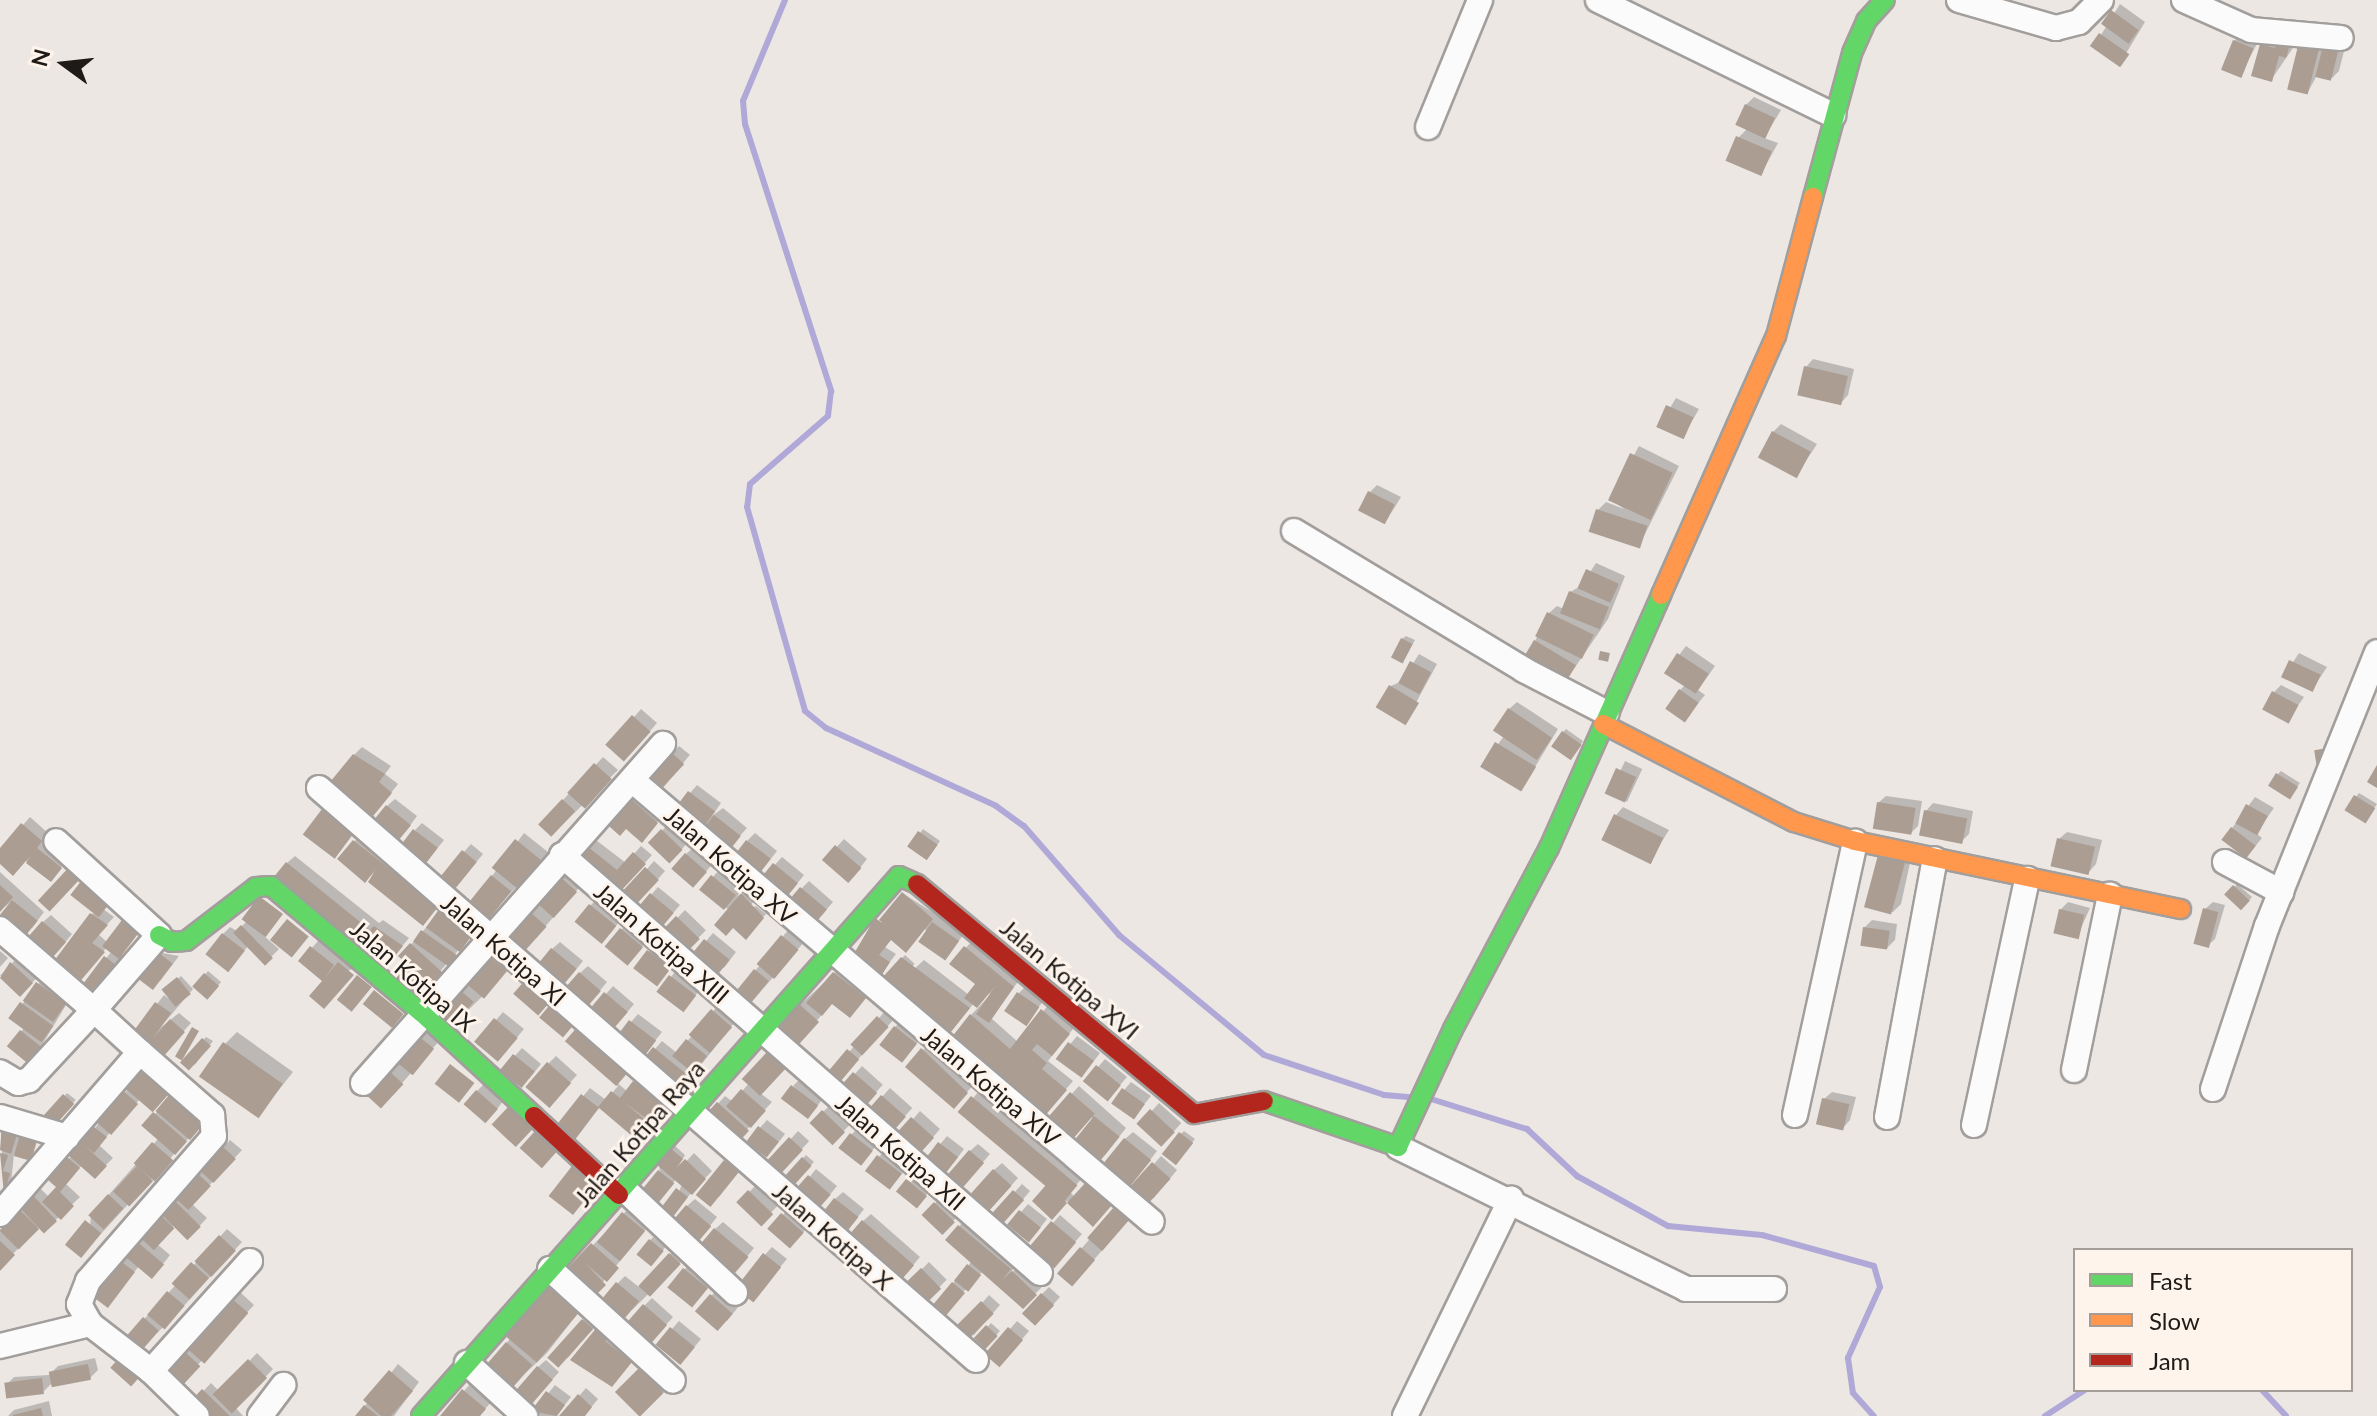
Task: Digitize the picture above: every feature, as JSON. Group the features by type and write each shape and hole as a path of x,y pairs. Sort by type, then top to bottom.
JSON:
{"street":[{"path":"1428,127 1480,0"},
{"path":"1598,0 1833,115"},
{"path":"1774,1289 1686,1289 1511,1199 1398,1147 1549,848 1776,336 1833,115 1861,32 1884,0"},
{"path":"1959,0 2056,28 2079,22 2101,0"},
{"path":"2184,0 2251,30 2341,38"},
{"path":"1294,531 1605,719 1794,822 1855,841 1935,859 2181,909"},
{"path":"2213,1089 2281,892 2377,652"},
{"path":"363,1083 663,744"},
{"name":"Jalan Kotipa XV","path":"632,780 829,951"},
{"name":"Jalan Kotipa XI","path":"319,788 690,1111"},
{"path":"0,1072 18,1083 29,1080 159,935 56,841"},
{"path":"1795,1115 1855,841"},
{"name":"Jalan Kotipa XIII","path":"562,855 762,1031"},
{"path":"1887,1117 1935,859"},
{"path":"2225,862 2281,892"},
{"name":"Jalan Kotipa XVI","path":"892,880 905,876 920,885 1187,1110 1200,1115 1259,1099 1398,1147"},
{"path":"1974,1125 2027,879"},
{"name":"Jalan Kotipa Raya","path":"421,1416 622,1192 892,880"},
{"name":"Jalan Kotipa IX","path":"159,935 172,942 186,941 256,887 271,886 422,1013 622,1192"},
{"path":"2074,1070 2110,895"},
{"path":"0,929 212,1115 214,1136 88,1281 80,1296 86,1319 151,1371 197,1416"},
{"name":"Jalan Kotipa XIV","path":"829,951 1152,1222"},
{"name":"Jalan Kotipa XII","path":"762,1031 1040,1273"},
{"path":"0,1214 140,1052"},
{"name":"Jalan Kotipa X","path":"690,1111 976,1360"},
{"path":"0,1117 67,1137"},
{"path":"622,1192 735,1293"},
{"path":"1405,1416 1511,1199"},
{"path":"151,1371 250,1261"},
{"path":"550,1269 673,1381"},
{"path":"0,1346 86,1319"},
{"path":"467,1363 525,1416"},
{"path":"260,1416 283,1385"}],"building":[{"path":"2111,10 2139,30 2129,44 2101,24"},
{"path":"2099,33 2129,54 2120,67 2090,46"},
{"path":"2278,37 2291,41 2286,58 2279,56 2272,82 2251,76 2260,44 2275,48"},
{"path":"2300,38 2320,43 2308,95 2287,89"},
{"path":"2233,40 2253,48 2241,78 2221,70"},
{"path":"2324,42 2340,46 2331,81 2315,77"},
{"path":"1745,104 1775,118 1765,139 1735,125"},
{"path":"1736,136 1772,151 1761,176 1725,161"},
{"path":"1804,366 1848,376 1841,405 1797,395"},
{"path":"1666,405 1693,417 1684,439 1656,427"},
{"path":"1772,431 1811,452 1797,478 1758,457"},
{"path":"1630,453 1673,473 1651,520 1608,500"},
{"path":"1368,491 1395,505 1385,524 1358,511"},
{"path":"1596,509 1647,526 1640,549 1589,532"},
{"path":"1586,569 1619,584 1610,603 1577,588"},
{"path":"1569,591 1609,607 1600,629 1560,613"},
{"path":"1547,612 1594,635 1582,659 1535,636"},
{"path":"1401,638 1413,644 1403,664 1391,658"},
{"path":"1534,640 1576,665 1565,684 1523,659"},
{"path":"1600,651 1610,653 1608,662 1598,660"},
{"path":"1677,653 1709,674 1696,694 1664,673"},
{"path":"2289,660 2321,675 2313,692 2281,677"},
{"path":"1410,661 1431,672 1419,694 1398,683"},
{"path":"1389,685 1419,703 1406,725 1376,707"},
{"path":"1679,689 1699,703 1685,722 1665,709"},
{"path":"2272,691 2298,705 2289,724 2262,710"},
{"path":"1508,708 1552,738 1537,760 1493,730"},
{"path":"632,715 651,732 624,761 605,745"},
{"path":"1562,731 1582,745 1571,760 1551,747"},
{"path":"1495,742 1536,767 1521,792 1480,767"},
{"path":"2328,748 2331,766 2317,768 2314,750"},
{"path":"671,752 684,764 660,790 647,778"},
{"path":"353,754 385,774 379,782 392,793 369,821 326,787"},
{"path":"594,763 612,779 585,809 567,793"},
{"path":"2377,765 2377,788 2367,782"},
{"path":"1616,768 1636,777 1625,803 1605,794"},
{"path":"2276,773 2298,787 2290,799 2268,786"},
{"path":"688,791 715,811 703,827 676,807"},
{"path":"623,792 658,823 642,843 626,829 620,836 600,818"},
{"path":"2354,795 2375,808 2366,824 2344,810"},
{"path":"562,799 575,811 551,837 538,825"},
{"path":"1877,802 1916,808 1911,835 1873,829"},
{"path":"2246,804 2268,816 2257,835 2235,823"},
{"path":"386,805 411,825 398,841 373,821"},
{"path":"322,809 354,833 335,859 303,835"},
{"path":"1924,810 1967,818 1962,844 1919,836"},
{"path":"1614,814 1663,838 1651,864 1601,840"},
{"path":"714,815 741,836 730,849 704,828"},
{"path":"21,823 42,841 37,848 62,868 51,882 26,863 31,855 13,876 0,864 0,848"},
{"path":"2231,827 2256,846 2246,858 2221,840"},
{"path":"413,829 438,848 425,865 400,847"},
{"path":"661,829 683,850 669,864 648,843"},
{"path":"918,831 938,845 927,860 907,847"},
{"path":"2057,838 2095,847 2088,875 2050,866"},
{"path":"515,839 542,861 519,890 492,868"},
{"path":"353,840 438,907 423,926 368,882 376,869 365,883 337,859"},
{"path":"746,840 771,859 758,875 733,857"},
{"path":"583,843 617,870 633,852 646,864 618,894 572,857"},
{"path":"835,845 861,868 848,883 822,860"},
{"path":"462,850 477,862 453,891 438,880"},
{"path":"685,853 707,872 693,888 671,869"},
{"path":"1878,855 1905,862 1891,914 1864,907"},
{"path":"286,862 370,930 374,926 403,946 382,972 273,878"},
{"path":"773,863 798,883 785,899 760,879"},
{"path":"72,864 84,875 50,911 38,901"},
{"path":"645,867 659,880 630,911 616,898"},
{"path":"557,874 577,892 554,918 534,900"},
{"path":"491,875 511,891 487,921 467,905"},
{"path":"711,875 736,895 724,910 699,890"},
{"path":"82,880 110,902 99,917 70,895"},
{"path":"0,885 13,897 0,912"},
{"path":"2233,885 2250,901 2241,910 2224,895"},
{"path":"800,887 827,909 814,925 787,902"},
{"path":"902,892 933,919 906,953 891,940 879,955 890,962 878,981 849,962 875,918 887,926 879,920"},
{"path":"650,893 674,913 660,929 637,909"},
{"path":"741,893 764,918 746,940 733,928 726,936 714,925"},
{"path":"259,896 283,914 266,937 242,919"},
{"path":"12,900 38,921 24,938 0,919"},
{"path":"589,904 616,926 602,944 575,922"},
{"path":"440,908 474,933 460,952 426,927"},
{"path":"2203,908 2218,912 2209,948 2193,944"},
{"path":"2059,909 2084,915 2079,939 2053,933"},
{"path":"528,910 547,927 522,954 503,937"},
{"path":"90,913 108,925 92,943 105,952 77,985 51,965"},
{"path":"125,916 142,929 119,959 102,946"},
{"path":"676,916 700,939 687,952 663,929"},
{"path":"287,919 309,937 292,958 270,940"},
{"path":"42,921 66,942 50,961 26,940"},
{"path":"932,922 959,941 945,961 918,942"},
{"path":"241,925 273,958 265,966 233,933"},
{"path":"1863,927 1890,931 1887,950 1860,946"},
{"path":"620,928 643,947 628,966 605,946"},
{"path":"421,930 457,955 449,967 413,941"},
{"path":"222,933 245,951 228,972 205,954"},
{"path":"781,935 799,950 774,979 757,964"},
{"path":"704,939 730,960 715,978 690,957"},
{"path":"410,943 442,972 417,1000 389,977 401,963 424,980 398,956"},
{"path":"310,946 334,965 324,979 338,962 354,975 324,1009 309,996 322,981 298,961"},
{"path":"964,946 1014,987 989,1023 976,1014 996,985 977,1008 964,998 975,984 949,964"},
{"path":"551,948 577,969 563,986 537,965"},
{"path":"647,950 671,968 657,986 633,968"},
{"path":"156,951 173,964 153,990 136,977"},
{"path":"488,955 507,971 484,999 465,983"},
{"path":"104,956 124,971 104,998 84,983"},
{"path":"901,957 970,1008 942,1043 882,978"},
{"path":"10,962 33,983 20,997 0,978"},
{"path":"754,969 769,981 747,1007 733,995"},
{"path":"579,972 601,991 585,1009 563,990"},
{"path":"833,972 866,998 850,1018 832,1004 822,1016 806,1003"},
{"path":"204,973 219,986 207,1000 192,987"},
{"path":"357,975 372,987 352,1012 337,1000"},
{"path":"669,975 696,995 684,1012 656,992"},
{"path":"177,977 191,994 175,1007 161,990"},
{"path":"527,978 552,1000 538,1015 513,994"},
{"path":"36,982 66,1003 53,1022 23,1001"},
{"path":"456,987 474,1002 453,1026 435,1012"},
{"path":"374,990 404,1014 392,1028 363,1004"},
{"path":"604,992 628,1012 612,1030 589,1010"},
{"path":"1017,992 1039,1007 1027,1026 1004,1011"},
{"path":"554,1000 578,1020 563,1038 539,1018"},
{"path":"20,1002 53,1026 41,1042 8,1018"},
{"path":"155,1002 171,1013 153,1038 170,1019 185,1032 156,1065 133,1032"},
{"path":"799,1004 819,1022 795,1049 775,1031"},
{"path":"711,1009 732,1027 710,1053 689,1035"},
{"path":"1041,1009 1070,1034 1052,1056 1037,1044 1032,1050 1047,1063 1042,1069 1067,1090 1043,1118 948,1042 970,1014 1010,1049"},
{"path":"877,1016 889,1027 862,1055 850,1045"},
{"path":"494,1018 518,1038 498,1062 474,1042"},
{"path":"629,1020 656,1040 645,1056 618,1035"},
{"path":"580,1024 631,1069 616,1086 565,1041"},
{"path":"894,1026 917,1044 902,1063 879,1045"},
{"path":"192,1027 199,1031 182,1060 175,1056"},
{"path":"20,1030 42,1048 29,1064 7,1046"},
{"path":"417,1035 434,1049 413,1075 396,1061"},
{"path":"202,1038 211,1046 189,1071 180,1063"},
{"path":"686,1039 707,1056 693,1073 672,1056"},
{"path":"223,1042 283,1084 259,1118 199,1076"},
{"path":"1068,1042 1094,1061 1082,1078 1056,1059"},
{"path":"653,1047 692,1078 679,1095 640,1063"},
{"path":"921,1048 968,1093 954,1109 905,1067"},
{"path":"847,1049 859,1059 836,1087 824,1077"},
{"path":"767,1052 785,1069 760,1096 742,1079"},
{"path":"513,1054 535,1072 522,1088 500,1070"},
{"path":"547,1062 571,1083 550,1108 525,1087"},
{"path":"450,1064 474,1083 459,1103 435,1084"},
{"path":"1096,1065 1121,1085 1108,1101 1083,1081"},
{"path":"136,1066 168,1094 153,1112 120,1084"},
{"path":"388,1070 403,1084 381,1108 365,1094"},
{"path":"853,1072 877,1093 865,1107 841,1086"},
{"path":"633,1081 664,1105 651,1122 624,1102 651,1125 638,1141 599,1108 574,1141 555,1127 581,1094 598,1107 611,1091 620,1098"},
{"path":"791,1085 818,1105 808,1119 781,1099"},
{"path":"1122,1088 1145,1104 1134,1120 1111,1104"},
{"path":"741,1089 766,1111 751,1128 726,1106"},
{"path":"476,1090 498,1109 485,1123 464,1104"},
{"path":"123,1091 138,1104 111,1135 96,1122"},
{"path":"1070,1092 1095,1114 1071,1142 1046,1120"},
{"path":"63,1094 74,1104 54,1126 43,1116"},
{"path":"169,1095 203,1124 190,1140 156,1111"},
{"path":"881,1095 906,1117 893,1132 868,1110"},
{"path":"971,1096 1077,1185 1064,1201 958,1112"},
{"path":"1822,1098 1849,1104 1843,1131 1816,1124"},
{"path":"717,1102 749,1131 734,1147 702,1118"},
{"path":"508,1107 532,1130 516,1147 492,1125"},
{"path":"1150,1109 1175,1132 1161,1147 1136,1124"},
{"path":"822,1110 845,1132 833,1145 809,1123"},
{"path":"153,1112 187,1142 175,1155 141,1126"},
{"path":"1094,1116 1120,1137 1097,1165 1071,1144"},
{"path":"911,1117 934,1138 919,1154 896,1133"},
{"path":"2,1125 18,1131 11,1154 0,1150"},
{"path":"758,1126 779,1142 767,1158 746,1142"},
{"path":"94,1127 107,1137 94,1153 85,1146 107,1166 95,1179 68,1155"},
{"path":"21,1131 38,1136 31,1161 14,1156"},
{"path":"535,1131 557,1151 542,1168 520,1148"},
{"path":"1179,1132 1193,1143 1176,1165 1162,1154"},
{"path":"850,1133 873,1151 861,1166 838,1148"},
{"path":"789,1137 803,1150 776,1179 762,1166"},
{"path":"1124,1138 1151,1160 1125,1192 1098,1170"},
{"path":"152,1142 173,1160 155,1182 134,1163"},
{"path":"938,1142 958,1157 945,1174 925,1159"},
{"path":"222,1146 236,1159 213,1183 199,1170"},
{"path":"669,1147 683,1159 675,1169 685,1159 706,1179 692,1195 656,1164"},
{"path":"969,1150 984,1163 958,1193 943,1180"},
{"path":"0,1153 8,1155 3,1171 10,1173 4,1194"},
{"path":"877,1155 902,1174 890,1190 865,1171"},
{"path":"67,1157 80,1168 60,1192 74,1206 61,1220 42,1202 56,1187 48,1180"},
{"path":"802,1157 812,1166 793,1187 783,1178"},
{"path":"724,1160 739,1172 710,1207 696,1195"},
{"path":"1152,1162 1171,1179 1144,1208 1125,1192"},
{"path":"137,1166 153,1181 129,1207 113,1192"},
{"path":"572,1166 596,1185 573,1215 549,1196"},
{"path":"993,1169 1012,1186 983,1218 964,1201"},
{"path":"658,1170 674,1183 655,1207 639,1193"},
{"path":"197,1173 211,1186 188,1210 174,1197"},
{"path":"808,1175 831,1195 820,1207 798,1187"},
{"path":"906,1179 927,1196 917,1208 896,1191"},
{"path":"1086,1182 1112,1205 1093,1227 1067,1203"},
{"path":"1046,1185 1067,1203 1052,1220 1032,1201"},
{"path":"676,1188 688,1197 671,1220 659,1211"},
{"path":"27,1189 57,1221 44,1233 14,1201"},
{"path":"748,1190 773,1214 761,1227 736,1202"},
{"path":"1013,1190 1024,1200 1001,1226 990,1216"},
{"path":"108,1194 123,1208 104,1230 88,1215"},
{"path":"169,1195 201,1227 187,1240 156,1208"},
{"path":"834,1198 858,1217 847,1232 822,1213"},
{"path":"934,1202 955,1222 942,1235 921,1215"},
{"path":"686,1205 711,1226 698,1242 673,1221"},
{"path":"1114,1207 1129,1220 1102,1251 1087,1238"},
{"path":"20,1210 39,1229 19,1250 0,1230"},
{"path":"1019,1210 1041,1228 1029,1242 1007,1225"},
{"path":"622,1212 645,1231 620,1261 597,1242"},
{"path":"781,1213 804,1233 790,1249 767,1229"},
{"path":"159,1214 174,1228 154,1250 139,1236"},
{"path":"85,1220 101,1233 81,1258 65,1245"},
{"path":"862,1220 914,1265 902,1280 850,1234"},
{"path":"1051,1221 1076,1242 1054,1268 1029,1247"},
{"path":"958,1225 1011,1269 1002,1280 1012,1271 1037,1295 1023,1309 945,1240"},
{"path":"714,1228 748,1257 735,1273 701,1244"},
{"path":"219,1235 236,1251 211,1277 194,1261"},
{"path":"649,1239 664,1251 651,1267 636,1255"},
{"path":"135,1240 164,1264 152,1279 123,1255"},
{"path":"0,1241 15,1255 0,1271"},
{"path":"591,1243 619,1268 607,1282 585,1263 606,1285 590,1301 562,1274"},
{"path":"1080,1247 1095,1260 1072,1287 1057,1273"},
{"path":"669,1253 681,1264 650,1297 638,1286"},
{"path":"763,1253 781,1267 753,1303 735,1288"},
{"path":"119,1260 135,1272 108,1308 92,1296"},
{"path":"191,1262 209,1278 189,1300 172,1284"},
{"path":"967,1264 981,1275 968,1292 954,1281"},
{"path":"683,1268 708,1288 692,1308 667,1287"},
{"path":"921,1268 941,1289 926,1303 906,1283"},
{"path":"616,1282 639,1301 624,1320 601,1300"},
{"path":"952,1282 965,1293 939,1324 926,1313"},
{"path":"548,1287 579,1313 537,1363 506,1337"},
{"path":"167,1291 185,1306 165,1330 147,1315"},
{"path":"1041,1293 1054,1305 1035,1326 1022,1313"},
{"path":"710,1294 733,1314 718,1331 695,1311"},
{"path":"231,1298 248,1313 204,1364 187,1349"},
{"path":"981,1301 994,1314 963,1344 951,1331"},
{"path":"643,1304 667,1325 651,1344 627,1323"},
{"path":"143,1317 159,1331 138,1355 122,1341"},
{"path":"582,1319 593,1329 558,1368 547,1358"},
{"path":"986,1325 998,1336 985,1349 974,1338"},
{"path":"598,1326 610,1335 605,1341 632,1362 612,1387 570,1360"},
{"path":"670,1327 695,1347 680,1365 656,1345"},
{"path":"1008,1327 1023,1340 999,1367 984,1354"},
{"path":"506,1342 532,1365 511,1390 484,1367"},
{"path":"185,1352 200,1366 179,1390 163,1375"},
{"path":"119,1358 140,1377 131,1386 110,1368"},
{"path":"248,1359 267,1378 232,1413 213,1394"},
{"path":"88,1364 91,1380 52,1387 49,1372"},
{"path":"537,1366 553,1380 529,1408 513,1394"},
{"path":"639,1368 664,1393 639,1416 615,1392"},
{"path":"389,1370 413,1391 391,1416 381,1416 363,1400"},
{"path":"42,1378 44,1394 6,1399 4,1383"},
{"path":"202,1389 230,1416 201,1416 188,1404"},
{"path":"462,1389 486,1409 480,1416 440,1416"},
{"path":"546,1391 565,1405 557,1416 531,1411"},
{"path":"578,1394 592,1407 585,1416 559,1416"},
{"path":"364,1405 378,1416 355,1416"},
{"path":"41,1408 43,1416 13,1416 13,1415"}],"waterway":[{"path":"785,0 743,101 745,124 831,391 828,416 750,484 747,507 805,711 826,728 996,806 1024,826 1119,935 1264,1055 1384,1095 1408,1097"},
{"path":"1431,1099 1527,1129 1577,1176 1668,1226 1762,1235 1874,1266 1880,1287 1848,1358 1853,1393 1874,1416"},
{"path":"2045,1416 2082,1392"},
{"path":"2264,1392 2286,1416"}],"traffic: fast":[{"path":"1813,197 1852,53 1866,21 1885,0"},
{"path":"1264,1101 1398,1147 1453,1029 1549,848 1661,595"},
{"path":"421,1416 899,876 917,884"},
{"path":"159,935 172,942 186,941 256,887 271,886 422,1013 534,1116"}],"traffic: slow":[{"path":"1661,595 1776,336 1813,197"},
{"path":"1603,724 1794,822 1855,841 2181,909"}],"traffic: jam":[{"path":"917,884 1194,1114 1264,1101"},
{"path":"534,1116 619,1195"}]}
